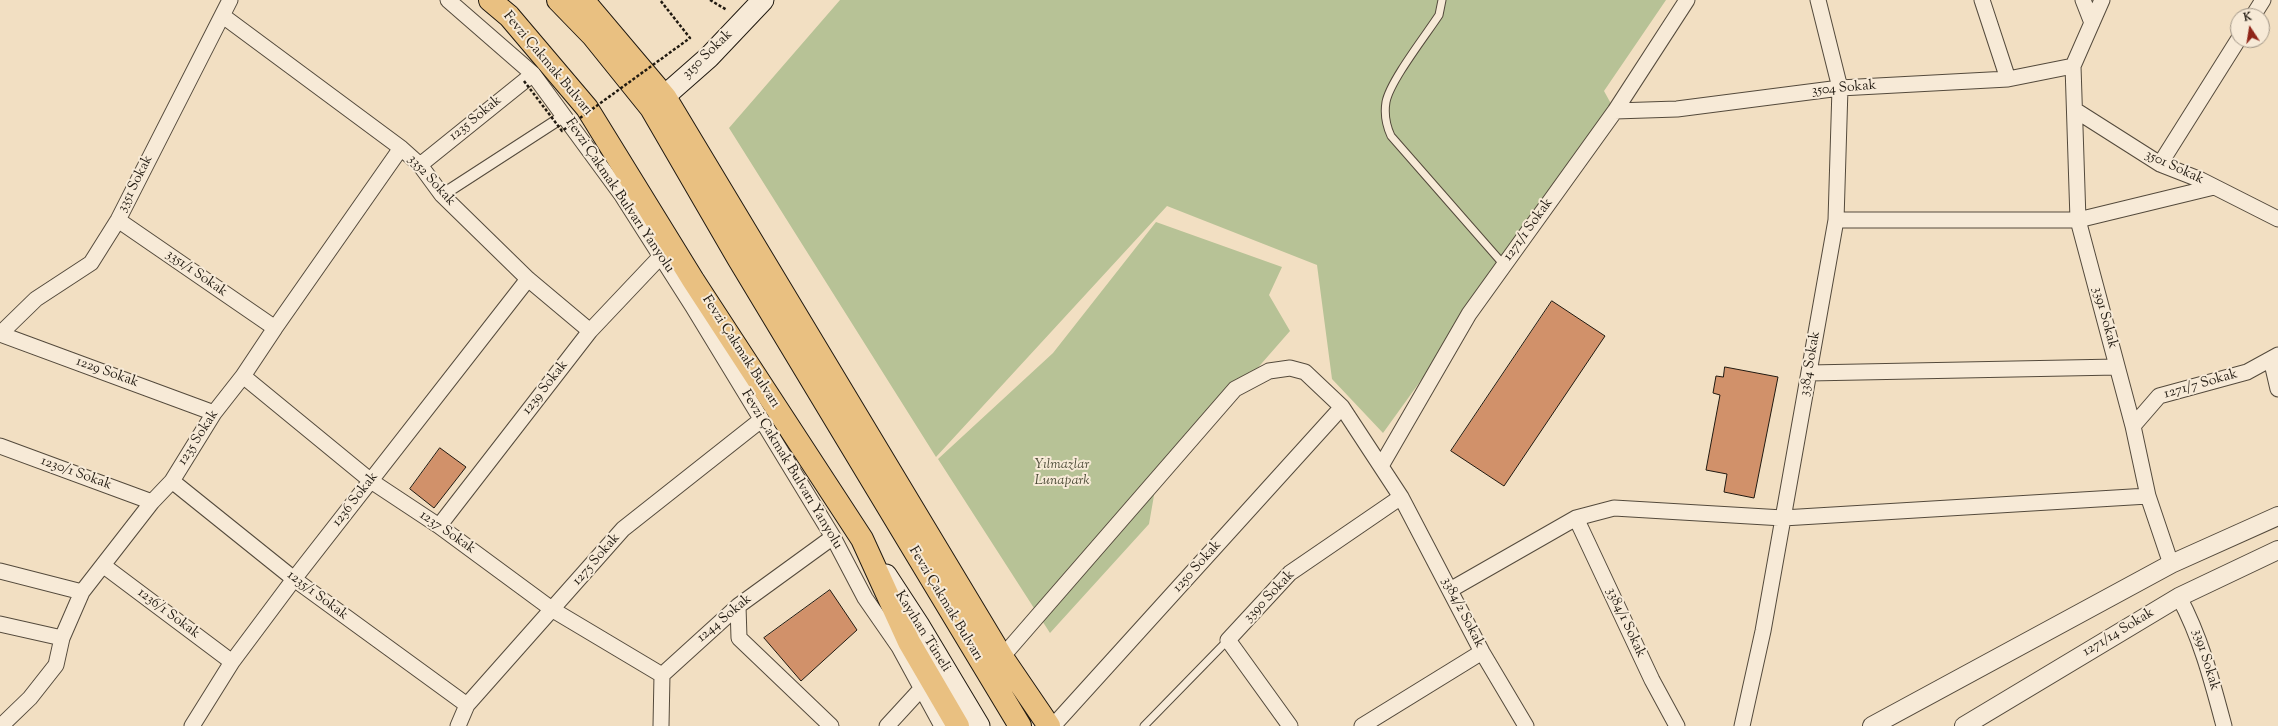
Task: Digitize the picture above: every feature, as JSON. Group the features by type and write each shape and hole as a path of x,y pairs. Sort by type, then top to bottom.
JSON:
{"main road":[{"name":"Fevzi Çakmak Bulvarı","path":"490,0 509,16 586,108 693,280 862,539 909,642 958,726"},
{"name":"Fevzi Çakmak Bulvarı","path":"558,0 658,102 738,258 1020,726"},
{"path":"582,0 593,36"},
{"path":"582,0 658,102 1002,657 1049,726"},
{"name":"3150 Sokak","path":"658,102 709,57 763,0"},
{"name":"Kayıhan Tüneli","path":"862,539 918,624 979,726"}],"street":[{"name":"3351 Sokak","path":"0,334 36,299 91,263 118,220 230,0"},
{"name":"Fevzi Çakmak Bulvarı Yanyolu","path":"448,0 529,78 564,116 621,194 661,256 833,537 865,598 899,647 942,726"},
{"name":"1271/1 Sokak","path":"1381,466 1469,314 1615,111 1687,0"},
{"name":"3384 Sokak","path":"1742,726 1763,631 1836,220 1840,88 1818,0"},
{"path":"1982,0 2008,80"},
{"path":"2083,0 2092,23"},
{"path":"2073,66 2080,54 2102,0"},
{"name":"3352 Sokak","path":"223,16 401,148 420,165 442,195 528,279 590,331"},
{"path":"2160,164 2233,48"},
{"name":"3504 Sokak","path":"1615,111 1677,110 1840,88 2008,80 2073,66"},
{"name":"3391 Sokak","path":"2073,66 2078,220 2134,426 2148,496 2171,564"},
{"name":"1235 Sokak","path":"420,165 529,78"},
{"name":"3501 Sokak","path":"2075,110 2160,164 2214,187 2278,219"},
{"path":"442,195 564,116"},
{"name":"1235 Sokak","path":"1,726 30,698 56,665 62,638 82,592 104,566 152,502 172,481 214,413 243,376 401,148"},
{"path":"1836,220 2078,220 2214,187"},
{"name":"3351/1 Sokak","path":"118,220 275,328"},
{"name":"1239 Sokak","path":"439,526 590,331 661,256"},
{"name":"1236 Sokak","path":"192,726 232,662 294,579 528,279"},
{"name":"1229 Sokak","path":"0,334 214,413"},
{"path":"2275,357 2278,389"},
{"name":"1271/7 Sokak","path":"2134,426 2159,396 2247,372 2275,357"},
{"path":"1809,373 2117,367"},
{"name":"3384/2 Sokak","path":"1002,657 1235,389 1269,371 1290,368 1305,372 1342,407 1381,466 1401,497 1482,652 1526,726"},
{"name":"1237 Sokak","path":"243,376 371,481 439,526 553,610 662,675"},
{"name":"1250 Sokak","path":"1053,726 1342,407"},
{"name":"1275 Sokak","path":"458,726 467,705 553,610 623,529 761,420"},
{"name":"1230/1 Sokak","path":"0,446 152,502"},
{"name":"1235/1 Sokak","path":"172,481 294,579 467,705"},
{"path":"1450,590 1576,518 1614,508 1783,518 2148,496"},
{"name":"3390 Sokak","path":"1228,640 1290,573 1401,497"},
{"path":"1872,726 2171,564 2278,516"},
{"name":"3384/1 Sokak","path":"1576,518 1652,680 1677,726"},
{"name":"1244 Sokak","path":"662,675 738,606 833,537"},
{"name":"1271/14 Sokak","path":"1973,724 2179,597 2278,550"},
{"name":"1236/1 Sokak","path":"104,566 232,662"},
{"path":"0,571 82,592"},
{"name":"3391 Sokak","path":"2179,597 2193,623 2205,655 2224,726"},
{"path":"738,606 739,638 831,726"},
{"path":"0,624 62,638"},
{"path":"1228,640 1290,726"},
{"path":"1362,726 1482,652"},
{"path":"662,675 662,726"},
{"path":"887,726 921,689"}],"lane":[{"path":"1442,0 1439,15 1388,96 1385,113 1386,125 1391,136 1504,265"},
{"path":"1144,726 1228,640"}],"path":[{"path":"529,78 562,130 690,38 660,0"}],"green space":[{"path":"840,0 1666,0 1604,91 1615,111 1383,433 1332,379 1317,265 1167,206 936,457 729,128"},
{"name":"Yılmazlar Lunapark","path":"1156,222 1282,267 1269,295 1290,331 1156,484 1149,524 1050,633 938,459 1053,353"}],"building":[{"path":"1552,301 1605,336 1504,486 1451,451"},
{"path":"1725,367 1778,377 1754,498 1724,492 1727,474 1706,470 1720,395 1713,393 1716,376 1723,377"},
{"path":"440,448 466,467 434,508 410,489"},
{"path":"830,590 857,630 801,681 764,638"}]}
